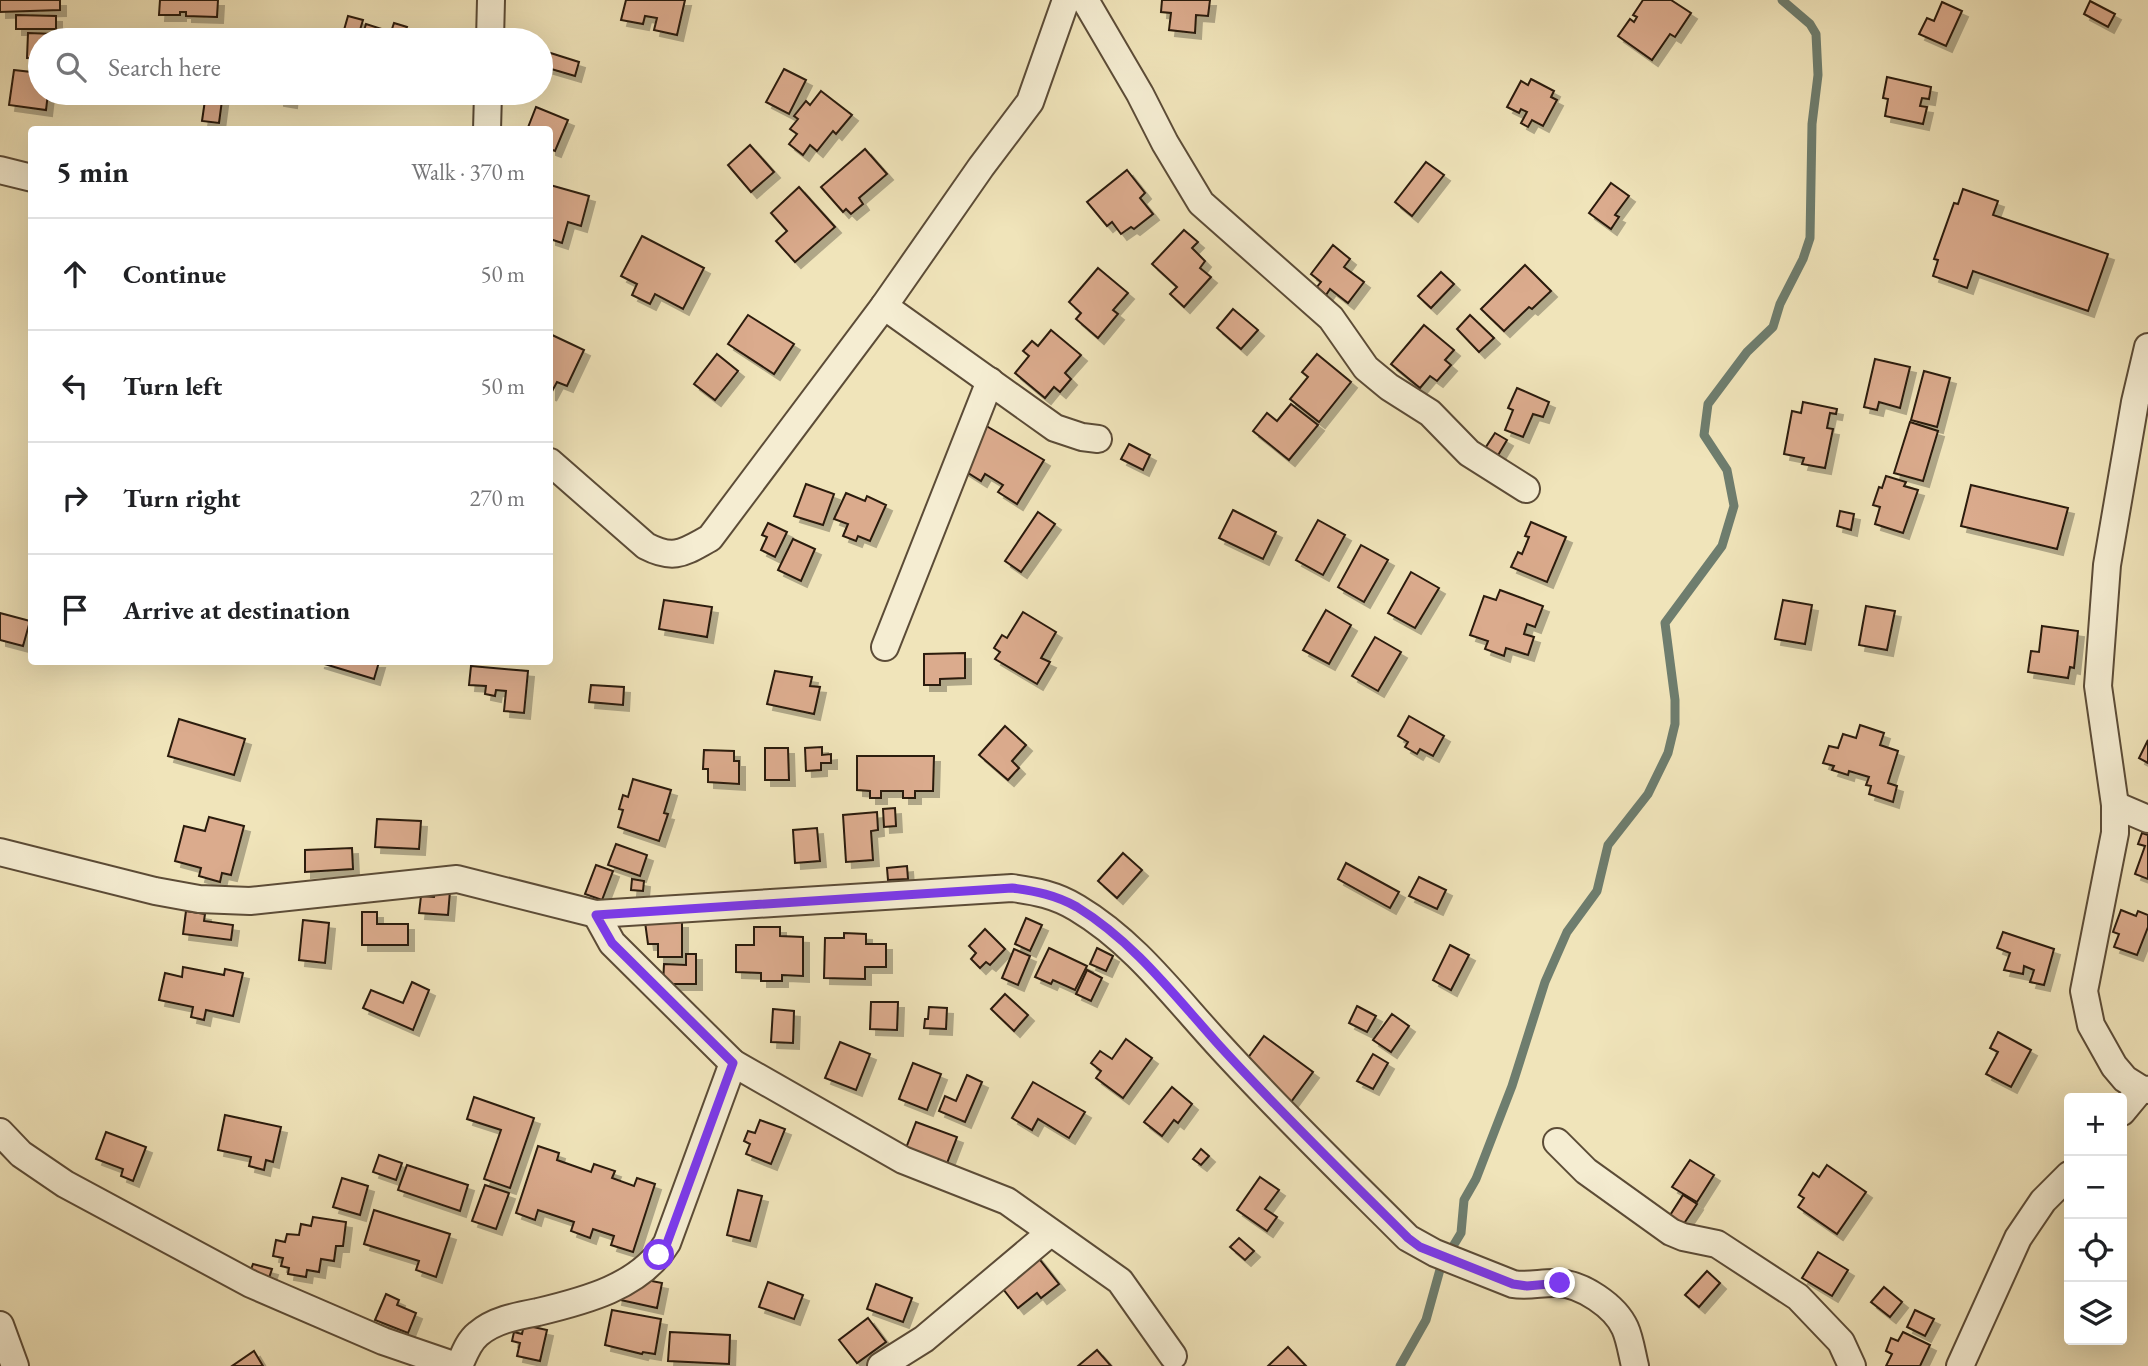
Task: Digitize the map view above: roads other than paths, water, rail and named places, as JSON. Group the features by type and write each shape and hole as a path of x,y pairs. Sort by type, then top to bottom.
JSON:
{"street":[{"path":"490,28 491,0"},
{"path":"553,465 646,546 663,555 683,553 710,538 884,306 1030,102 1066,0"},
{"path":"1085,0 1201,203 1331,318 1366,368 1389,387 1430,413 1469,453 1526,489"},
{"path":"487,126 488,105"},
{"path":"0,170 28,177"},
{"path":"884,306 1055,428 1098,439"},
{"path":"2127,1107 2144,1089 2125,1079 2114,1066 2091,1026 2084,991 2115,834 2115,805 2098,686 2107,565 2135,402 2148,347"},
{"path":"885,647 990,381"},
{"path":"2115,805 2148,819"},
{"path":"0,852 155,891 199,899 250,901 457,878 596,915 1012,888 1040,891 1080,909 1134,950 1219,1045 1408,1238 1435,1253 1513,1284 1527,1286 1560,1283 1579,1287 1608,1308 1625,1328 1635,1366"},
{"path":"596,915 612,943 733,1063 903,1160 1007,1201 1119,1280 1173,1356"},
{"path":"0,1132 22,1154 65,1184 251,1284 383,1341 457,1366 471,1340 492,1325 506,1319 587,1300 640,1272 659,1255 667,1243 733,1063"},
{"path":"1557,1142 1586,1171 1671,1232 1717,1244 1798,1297 1841,1342 1852,1366"},
{"path":"1960,1366 2018,1238 2043,1201 2064,1180"},
{"path":"881,1366 924,1339 1051,1233"},
{"path":"0,1325 16,1366"}],"waterway":[{"path":"1400,1366 1426,1320 1441,1266 1461,1233 1464,1200 1476,1179 1512,1086 1545,982 1567,932 1597,891 1608,845 1648,794 1668,753 1675,724 1675,700 1665,623 1722,546 1734,506 1727,470 1704,435 1708,404 1747,352 1773,327 1780,304 1803,259 1810,238 1812,124 1818,75 1816,34 1810,24 1782,0"}]}
